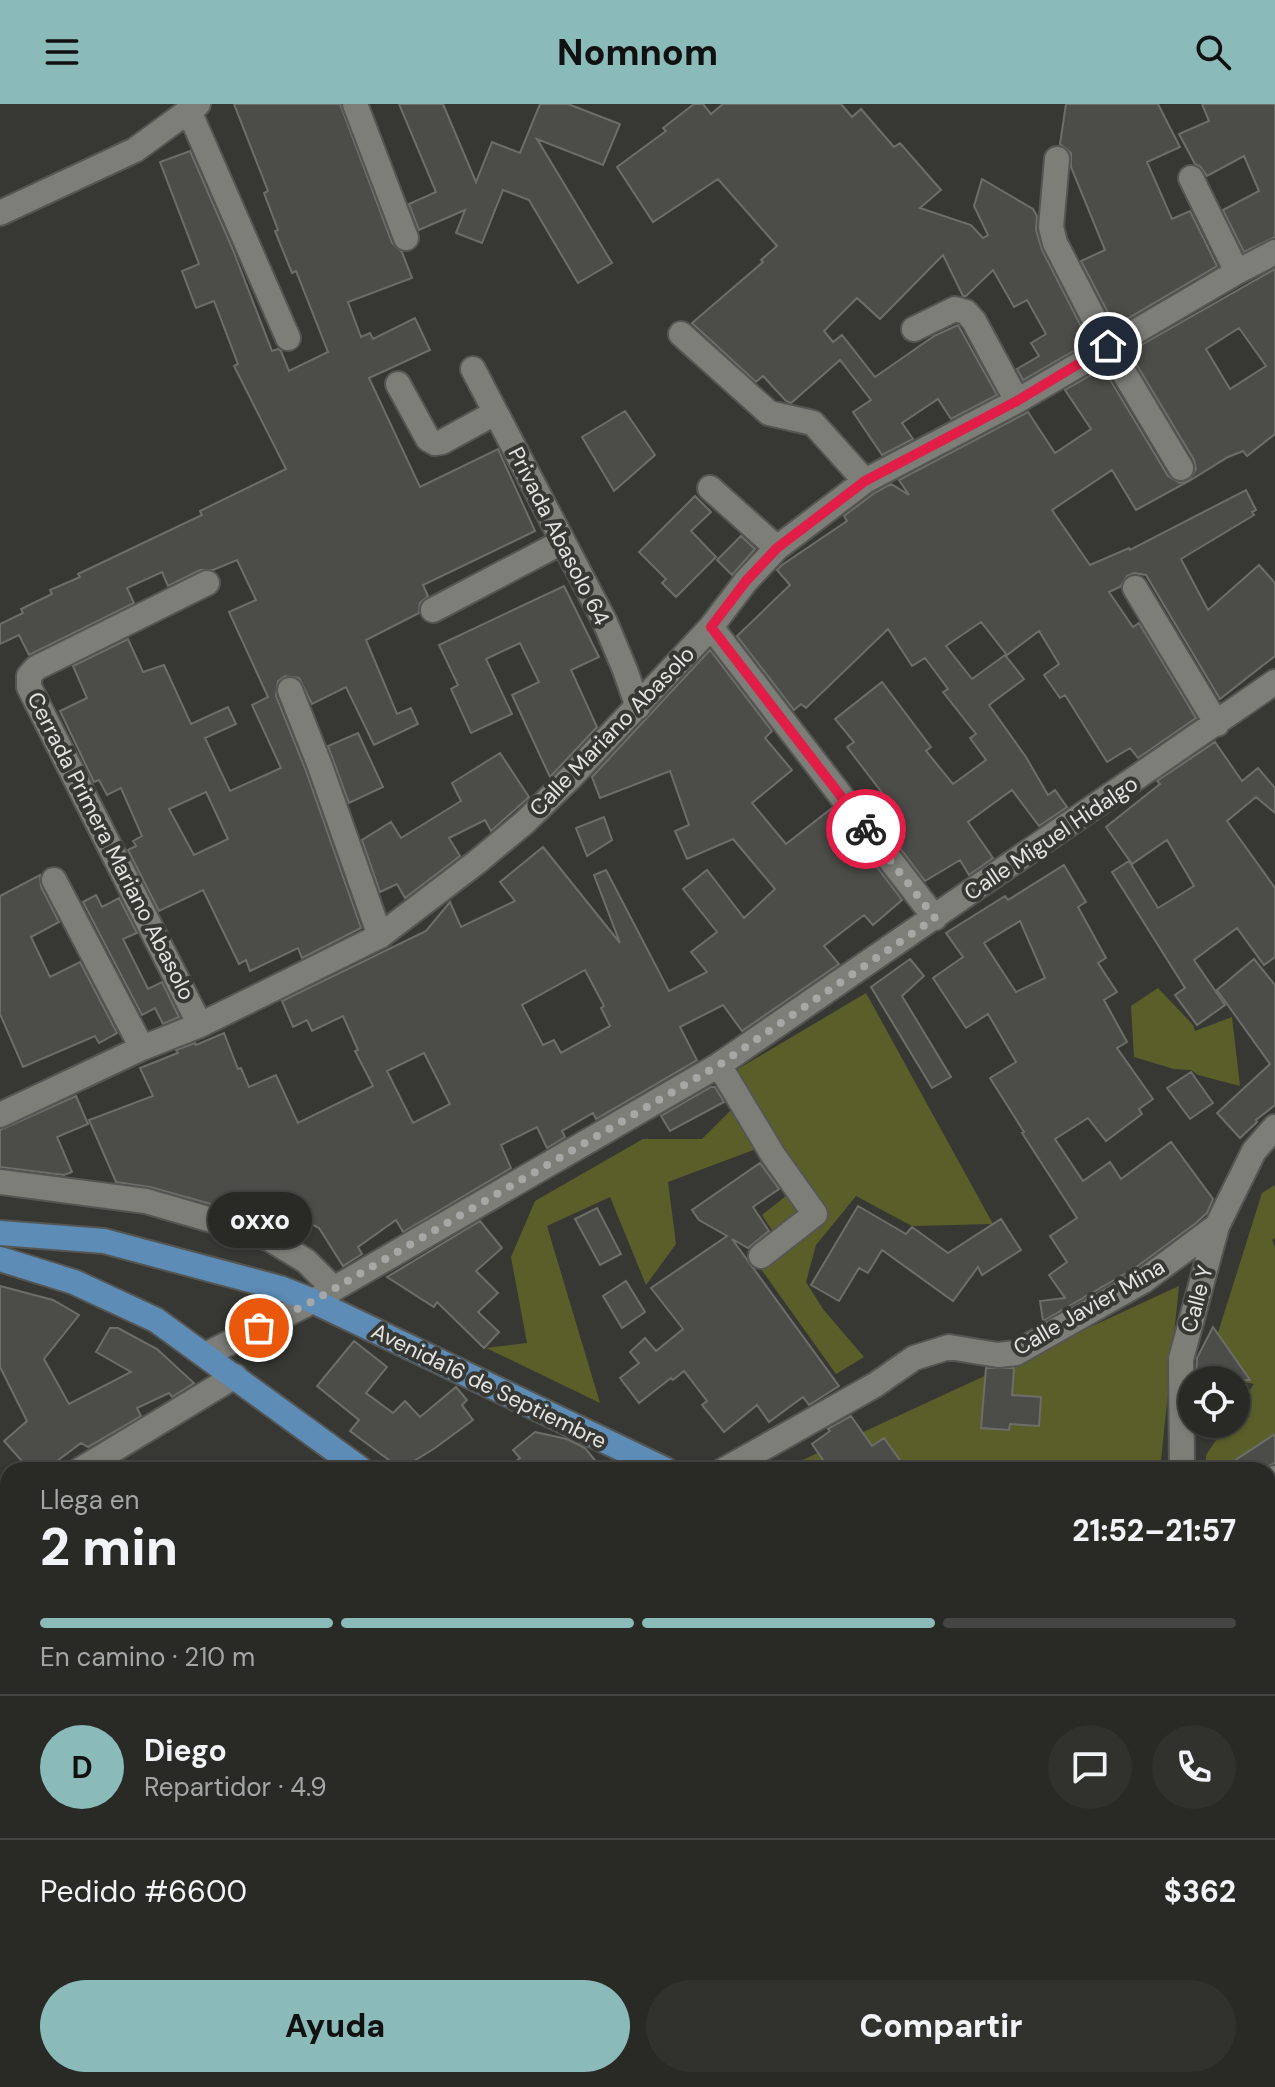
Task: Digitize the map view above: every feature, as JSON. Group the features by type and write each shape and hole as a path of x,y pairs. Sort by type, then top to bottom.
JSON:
{"main road":[{"name":"Avenida16 de Septiembre","path":"0,1233 104,1241 280,1288 323,1294 650,1462"},
{"path":"0,1259 41,1269 156,1320 351,1462"}],"street":[{"path":"355,104 406,238"},
{"path":"0,213 135,150 193,107 288,338"},
{"path":"1057,159 1051,227 1053,235 1108,346 1181,468"},
{"path":"1191,178 1237,272"},
{"name":"Calle Mariano Abasolo","path":"0,1115 142,1048 200,1025 380,936 525,822 638,707 777,548 865,481 1017,401 1275,252"},
{"path":"914,329 955,309 966,312 974,321 1017,401"},
{"path":"681,334 769,413 813,423 865,481"},
{"name":"Privada Abasolo 64","path":"473,369 605,622 638,707"},
{"path":"398,384 428,439 435,443 495,413"},
{"path":"710,488 777,548"},
{"path":"433,610 562,542"},
{"name":"Cerrada Primera Mariano Abasolo","path":"200,1025 29,687 29,676 36,668 207,583"},
{"path":"1135,588 1217,724"},
{"path":"711,627 935,918"},
{"name":"Calle Miguel Hidalgo","path":"205,1355 323,1294 719,1065 1275,682"},
{"path":"290,690 380,936"},
{"path":"54,880 142,1048"},
{"path":"719,1065 773,1155 815,1214 761,1256"},
{"name":"Calle Javier Mina","path":"738,1462 875,1385 914,1358 949,1347 998,1355 1016,1353 1143,1281 1217,1226 1254,1151 1275,1127"},
{"path":"0,1182 146,1201 270,1239 306,1261 323,1294"},
{"name":"Calle Y","path":"1182,1462 1181,1359 1217,1226"},
{"path":"93,1462 235,1376"}],"green space":[{"path":"1158,988 1195,1031 1232,1017 1240,1086 1198,1075 1191,1070 1174,1069 1134,1057 1131,1006"},
{"path":"866,993 993,1224 912,1226 856,1196 816,1245 806,1282 823,1309 864,1357 836,1374 758,1265 777,1238 762,1215 806,1180 764,1146 668,1182 676,1244 646,1285 610,1197 547,1226 600,1403 486,1348 527,1343 511,1257 535,1201 643,1139 702,1139 740,1101 738,1069"},
{"path":"1275,1185 1275,1238 1272,1240 1275,1247 1275,1436 1237,1462 1206,1462 1206,1455 1218,1438 1250,1438 1250,1390 1254,1384 1250,1383 1250,1366 1208,1366 1262,1193"},
{"path":"1179,1286 1161,1462 798,1462"}],"building":[{"path":"234,104 340,104 392,243 402,252 412,278 348,302 361,337 370,333 373,339 415,318 430,350 369,378 420,487 498,449 535,531 423,585 428,596 420,603 419,613 366,640 397,714 411,708 418,724 374,745 346,687 312,704 299,678 285,676 278,681 276,696 361,928 302,958 298,948 250,971 246,960 239,964 203,890 159,911 128,850 136,846 133,841 142,836 121,788 107,795 99,780 94,782 60,711 87,698 73,666 128,639 143,672 164,665 191,724 228,707 236,724 205,738 230,791 281,768 252,705 268,697 229,612 256,600 237,560 213,570 200,570 168,586 162,572 127,588 134,603 29,655 19,635 0,644 0,624 23,613 21,609 52,594 50,590 80,577 78,574 202,515 200,511 286,469 234,366 238,364 214,301 196,308 182,271 199,264 160,162 190,151 272,351 281,351 289,371 328,352 296,271 292,273 275,231 278,230 264,193 268,191","holes":["206,792 228,839 194,855 169,809"]},
{"path":"399,104 443,104 476,182 492,142 520,153 540,104 568,104 620,124 603,165 537,139 612,263 578,283 529,200 503,190 482,243 456,233 465,210 419,230 409,204 436,192"},
{"path":"694,104 703,104 711,114 723,104 841,104 852,117 861,109 894,147 900,143 941,190 920,208 971,225 983,238 988,235 974,206 982,179 1033,209 1037,216 1036,230 1042,250 1089,342 1023,380 1017,369 1039,356 1031,343 1046,334 1027,300 1014,307 993,270 963,296 943,255 880,319 857,298 824,331 833,342 842,335 875,377 934,336 958,325 997,395 951,419 938,399 902,423 913,439 882,455 853,412 871,400 840,360 791,403 786,401 763,376 756,382 692,323 763,262 761,260 777,246 718,179 653,222 617,167 666,131 663,128"},
{"path":"1066,104 1158,104 1180,147 1147,162 1172,219 1190,211 1217,266 1115,326 1081,261 1105,250 1071,167 1071,153 1060,144"},
{"path":"1202,104 1275,104 1275,237 1244,252 1223,210 1259,191 1244,156 1207,176 1195,164 1179,134 1209,121"},
{"path":"1275,269 1275,434 1247,456 1243,451 1228,457 1191,480 1136,510 1112,470 1052,510 1090,565 1130,550 1246,490 1256,510 1252,512 1254,515 1181,559 1208,610 1259,565 1275,583 1275,656 1220,699 1146,575 1134,573 1127,576 1120,587 1109,592 1133,627 1139,623 1196,718 1138,758 1130,748 1107,762 1065,695 1060,698 1044,675 1059,664 1039,631 1007,655 981,622 946,646 972,679 1005,655 1024,679 989,705 1026,757 1048,795 1055,790 1067,807 1039,826 1012,790 968,822 993,858 969,875 960,860 925,881 871,810 886,798 847,747 854,742 835,719 882,682 931,747 926,751 953,784 986,760 970,738 976,734 943,692 948,689 925,658 912,666 888,629 806,708 801,704 794,710 737,636 790,585 777,570 847,521 844,516 873,494 891,484 909,495 899,480 1028,412 1055,453 1091,429 1065,390 1103,368 1168,476 1180,483 1189,480 1196,469 1194,460 1129,352","holes":["1239,328 1266,366 1230,389 1206,349"]},
{"path":"625,411 655,455 614,491 582,437"},
{"path":"695,496 711,512 691,531 716,557 676,597 662,583 666,579 639,552"},
{"path":"741,536 755,549 732,575 717,560"},
{"path":"564,586 599,657 571,670 597,727 550,777 512,695 539,682 520,643 486,659 512,714 471,733 451,689 458,685 439,645"},
{"path":"710,650 772,731 765,738 792,770 752,803 786,844 832,808 902,900 873,925 864,915 824,946 839,964 742,1031 723,1005 680,1027 697,1060 596,1119 593,1113 562,1131 565,1137 547,1148 537,1127 501,1145 511,1168 403,1232 396,1220 358,1247 362,1254 343,1266 319,1228 293,1214 279,1227 236,1211 150,1187 116,1182 89,1120 153,1096 140,1068 178,1053 176,1050 224,1033 238,1069 241,1068 249,1087 276,1075 298,1123 373,1086 355,1051 358,1050 343,1016 312,1031 307,1020 293,1027 282,1001 426,931 450,902 461,927 515,901 500,882 543,847 620,943 594,875 606,870 669,991 707,972 691,952 717,932 683,889 707,870 744,918 775,889 733,839 687,859 675,831 689,825 670,771 600,798 592,777","holes":["585,970 604,1006 601,1008 610,1026 561,1053 554,1040 543,1045 522,1005","424,1053 450,1104 413,1123 387,1071"]},
{"path":"358,733 383,787 349,803 328,746"},
{"path":"1215,742 1242,781 1258,768 1275,788 1275,813 1256,797 1227,821 1275,888 1275,957 1264,965 1237,928 1194,960 1225,1005 1197,1025 1175,995 1185,988 1112,872 1129,861 1158,908 1194,886 1167,840 1132,864 1106,827 1160,784 1157,781"},
{"path":"500,753 529,797 491,831 485,820 449,838 460,856 405,898 397,884 380,892 362,840 391,822 401,838 461,801 452,783"},
{"path":"604,817 612,840 587,856 576,828"},
{"path":"1064,865 1086,902 1078,907 1106,958 1098,963 1117,992 1104,1000 1127,1042 1117,1048 1153,1099 1139,1109 1142,1114 1106,1141 1088,1118 1055,1139 1083,1181 1110,1162 1121,1179 1171,1142 1213,1199 1207,1213 1196,1223 1135,1268 1043,1321 1040,1301 1065,1298 1049,1275 1067,1262 1050,1236 1077,1218 990,1078 1016,1062 988,1014 966,1028 933,978 963,957 946,933 1005,896 1008,900","holes":["1020,921 1045,978 1016,992 984,943"]},
{"path":"40,875 41,887 59,922 31,937 50,977 80,962 117,1033 99,1043 95,1036 23,1067 0,1014 0,896"},
{"path":"96,895 102,907 119,898 137,933 123,939 148,989 162,982 179,1017 163,1024 155,1008 142,1015 83,902"},
{"path":"910,959 924,976 902,996 951,1077 932,1088 871,987"},
{"path":"1254,959 1275,985 1275,1105 1240,1138 1217,1113 1270,1064 1217,990"},
{"path":"1191,1072 1213,1103 1190,1119 1167,1088"},
{"path":"715,1087 724,1102 670,1131 661,1116"},
{"path":"76,1096 88,1124 57,1137 72,1172 64,1175 0,1167 0,1130"},
{"path":"760,1163 779,1189 753,1207 769,1231 748,1248 732,1239 839,1386 809,1405 803,1397 769,1422 757,1405 724,1432 702,1405 707,1401 684,1371 639,1403 620,1378 639,1363 630,1352 645,1338 656,1351 683,1329 651,1288 727,1236 699,1220 692,1210"},
{"path":"858,1206 906,1234 912,1227 948,1253 1001,1219 1021,1250 982,1275 978,1267 953,1301 882,1250 868,1273 859,1268 839,1301 811,1285"},
{"path":"597,1208 621,1254 600,1265 575,1219"},
{"path":"480,1221 502,1248 476,1271 498,1293 478,1312 499,1332 484,1348 437,1302 434,1307 387,1277"},
{"path":"626,1281 645,1312 622,1328 603,1296"},
{"path":"0,1286 53,1300 79,1315 44,1359 69,1404 131,1372 96,1352 110,1328 118,1328 157,1349 194,1383 172,1397 169,1393 137,1408 141,1416 88,1447 81,1443 56,1462 23,1462 4,1441 27,1421 0,1367"},
{"path":"1213,1327 1240,1366 1197,1366 1197,1358"},
{"path":"354,1341 387,1367 366,1393 393,1413 405,1401 420,1417 456,1387 467,1400 462,1405 473,1420 412,1462 392,1462 350,1431 359,1420 317,1386"},
{"path":"986,1368 1014,1368 1012,1395 1041,1397 1039,1426 1010,1424 1009,1430 981,1428"},
{"path":"851,1416 872,1446 884,1438 901,1462 824,1462 812,1444 830,1431 828,1429"},
{"path":"535,1432 567,1439 585,1448 596,1462 515,1462 520,1458 513,1450"},
{"path":"1275,1434 1275,1462 1232,1462"}],"way so far":[{"path":"259,1328 313,1301 719,1065 935,918 866,829"}],"place":[{"name":"oxxo","path":"259,1328"}],"route":[{"path":"866,829 711,627 746,581 777,548 865,481 1017,401 1108,346"}]}
